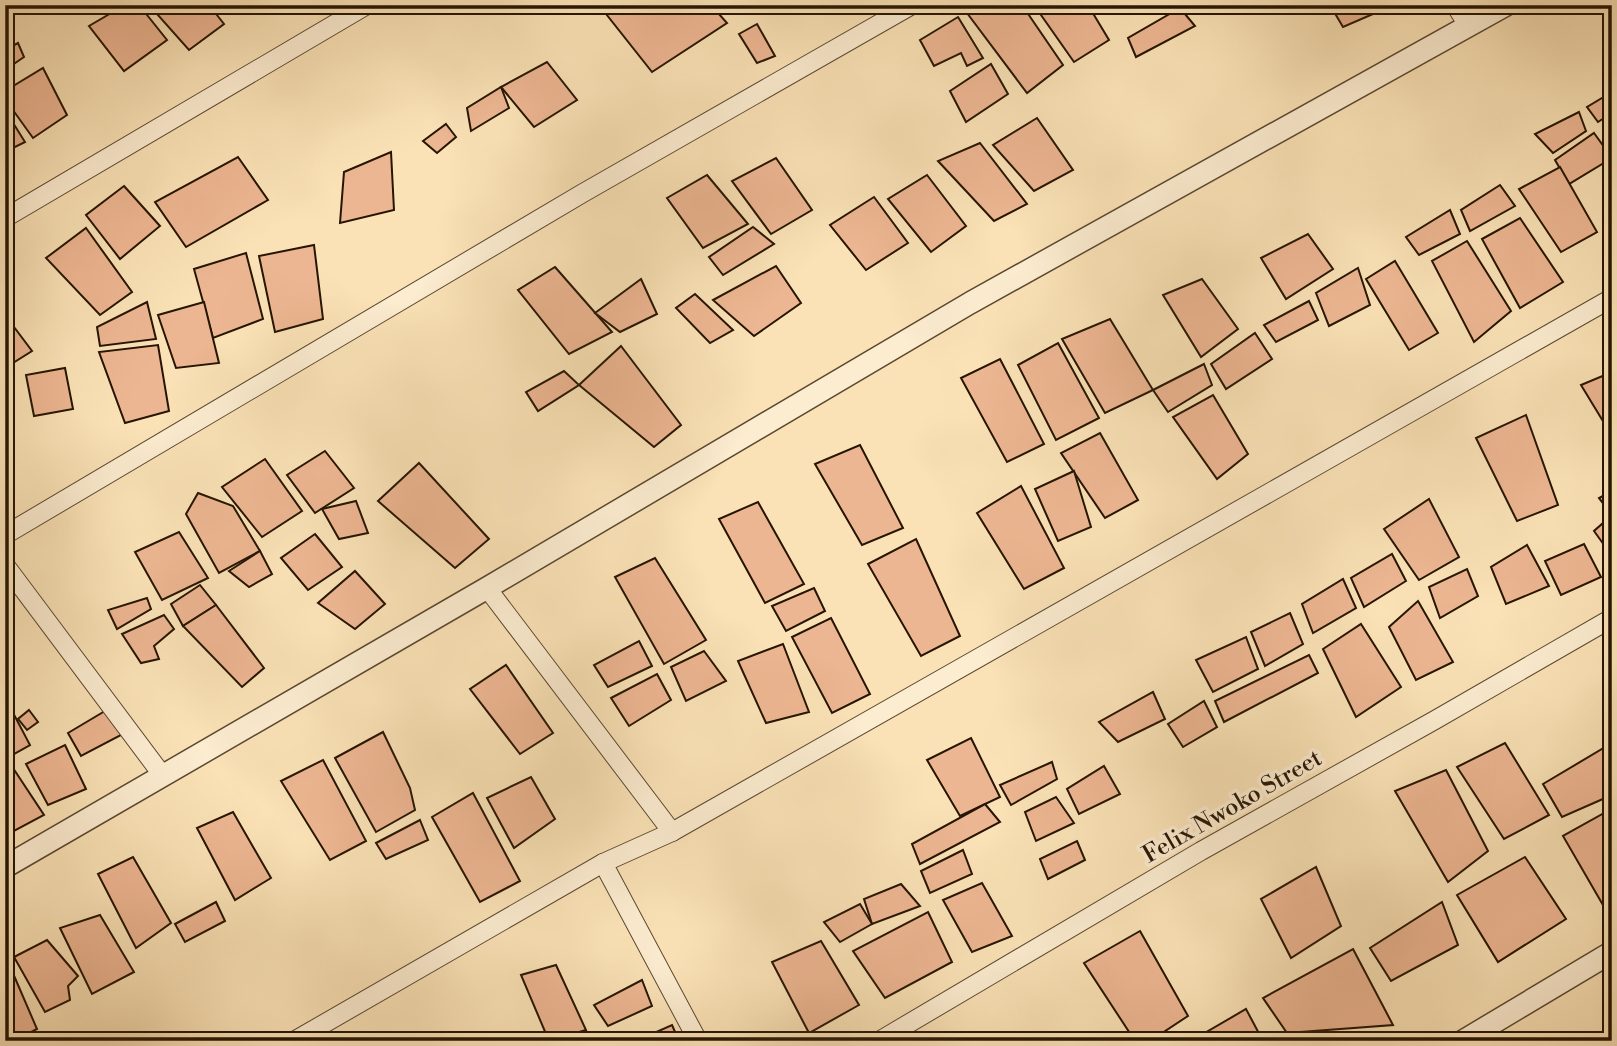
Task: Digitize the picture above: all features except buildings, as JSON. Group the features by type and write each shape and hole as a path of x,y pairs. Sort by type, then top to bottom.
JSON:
{"street":[{"path":"5,218 367,5"},
{"path":"5,535 583,192 912,5"},
{"path":"1455,5 1469,27"},
{"path":"5,867 487,588 970,303 1506,5"},
{"path":"293,1041 603,863 672,832 1612,298"},
{"path":"5,565 163,776"},
{"path":"487,588 672,832"},
{"name":"Felix Nwoko Street","path":"879,1041 1201,850 1612,618"},
{"path":"603,863 698,1041"},
{"path":"1463,1041 1612,952"}]}
